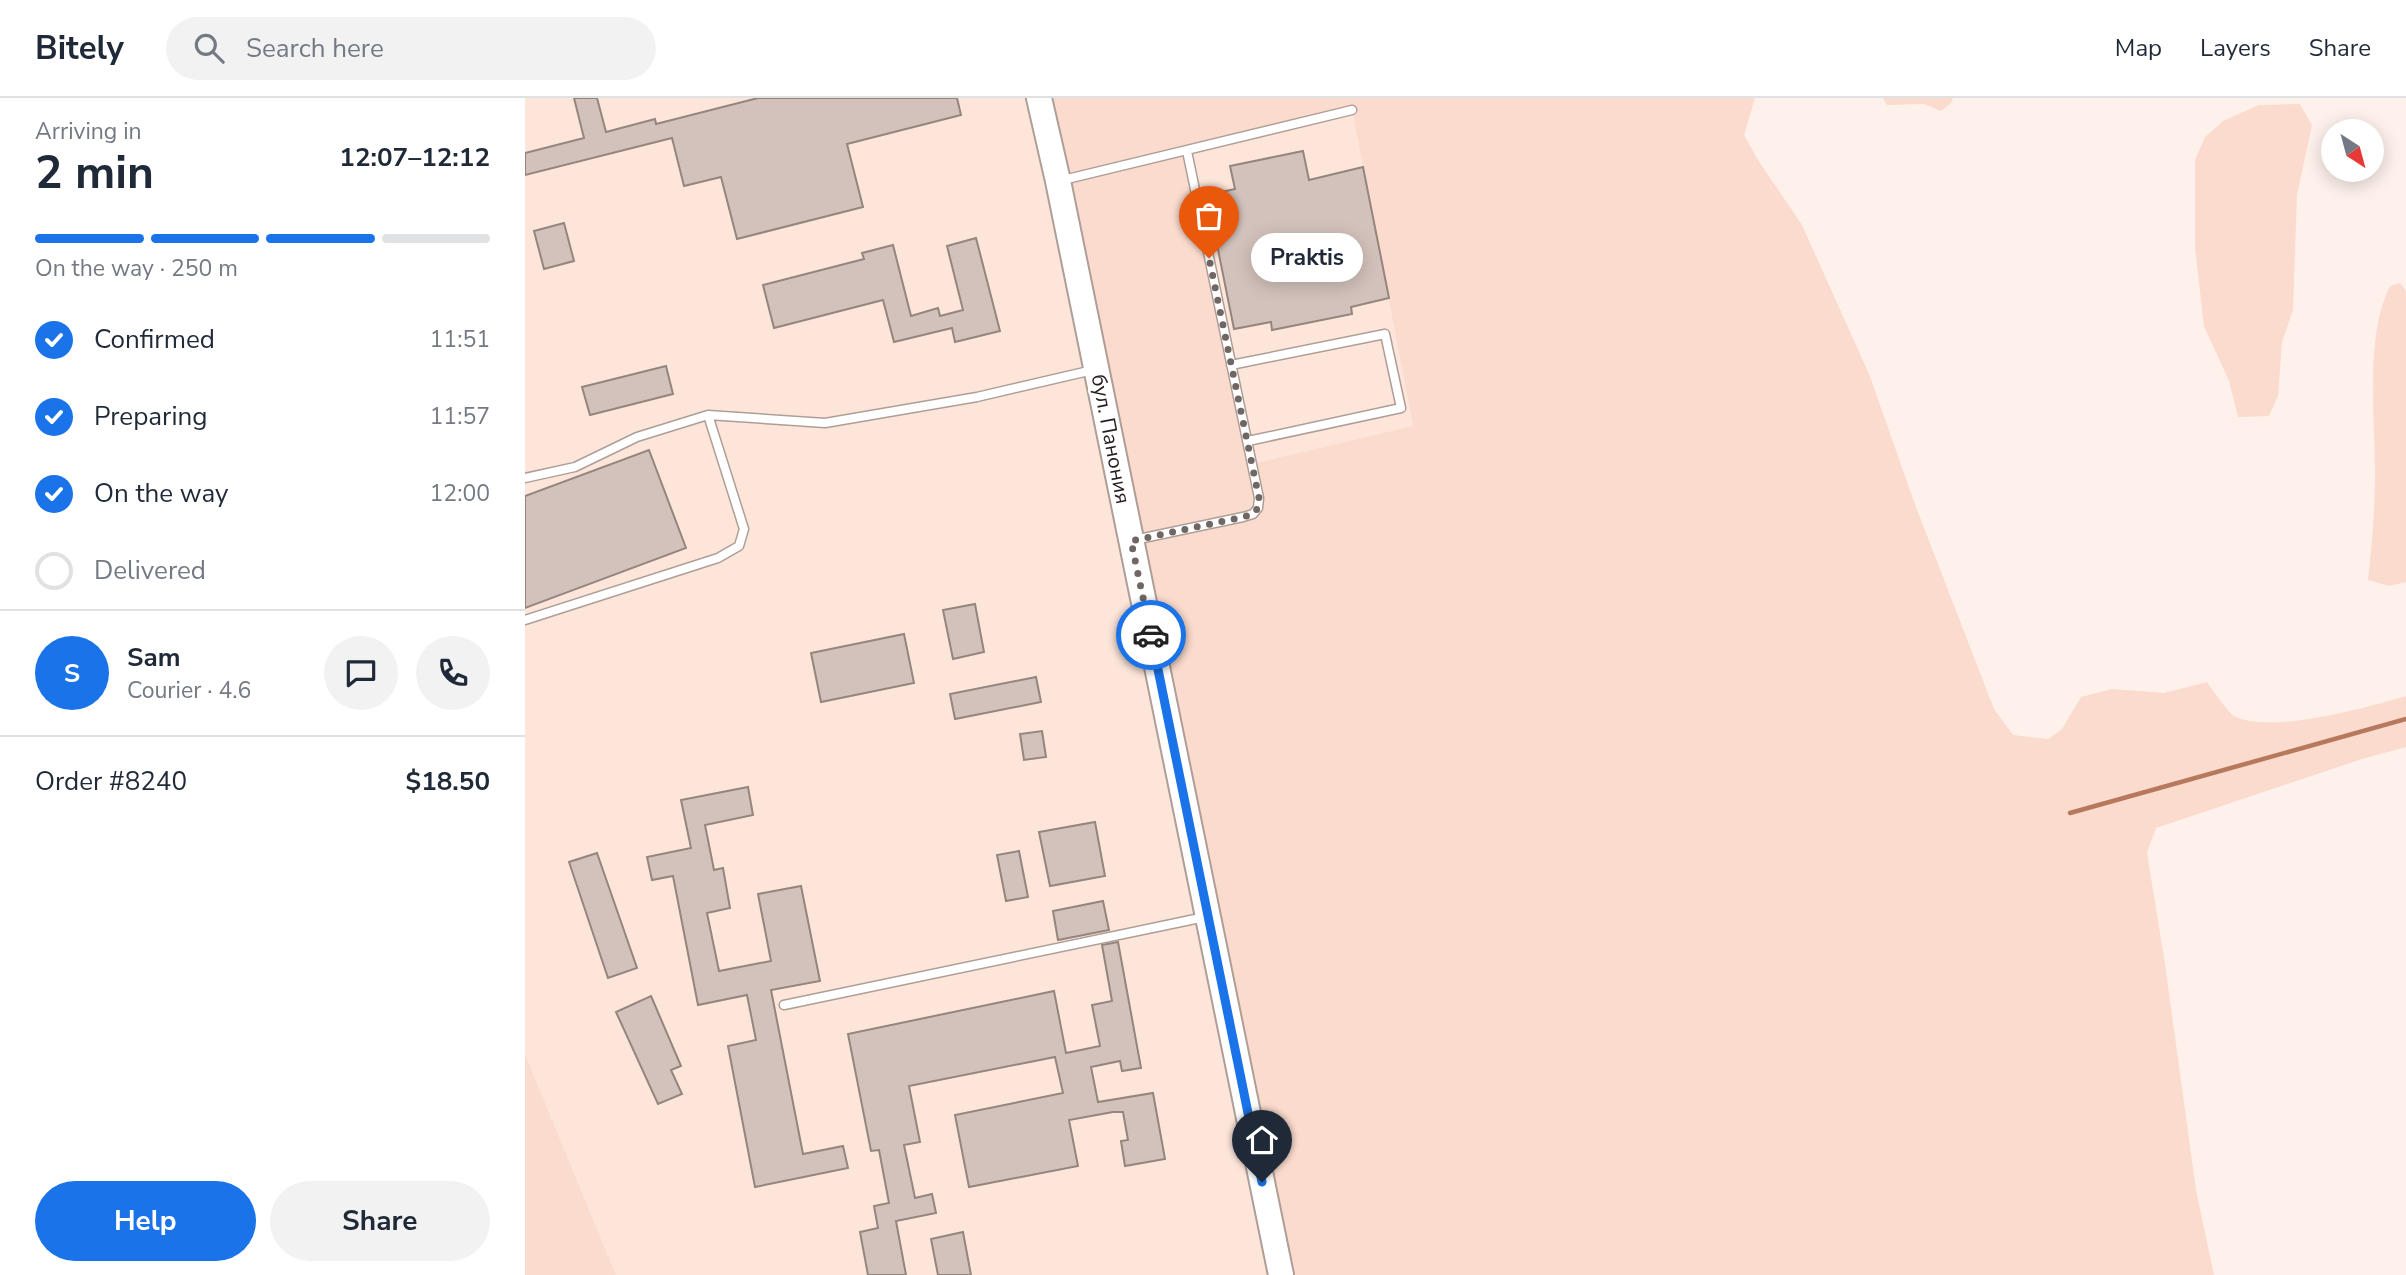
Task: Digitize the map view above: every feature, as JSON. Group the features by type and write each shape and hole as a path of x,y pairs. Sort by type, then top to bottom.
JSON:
{"main road":[{"name":"бул. Панония","path":"1039,98 1097,369 1281,1275"}],"lane":[{"path":"1058,181 1352,110"},
{"path":"1131,541 1253,514 1258,508 1259,498 1248,441 1187,151"},
{"path":"1231,365 1385,334 1401,408 1248,441"},
{"path":"525,478 575,467 637,437 708,415 825,423 977,397 1097,369"},
{"path":"525,620 718,558 739,546 744,529 708,415"},
{"path":"784,1005 1208,916"}],"shaded area":[{"path":"525,98 1039,98 1281,1275 616,1275 525,1054"},
{"path":"1039,98 1755,98 1744,135 1802,225 1869,374 1916,507 1994,709 2013,735 2048,739 2062,729 2081,697 2112,689 2164,693 2207,682 2234,716 2250,721 2271,722 2319,717 2406,696 2406,747 2362,759 2156,828 2147,853 2196,1190 2214,1275 1281,1275","holes":["1352,110 1413,426 1252,464 1187,151"]},
{"path":"1883,98 1953,98 1941,111 1924,104 1887,105"},
{"path":"2300,104 2312,125 2297,195 2293,310 2282,342 2278,396 2269,416 2238,417 2229,381 2204,326 2195,248 2195,160 2205,137 2223,121 2259,105"},
{"path":"1352,110 1413,427 1251,464 1187,151"},
{"path":"2400,283 2406,291 2406,582 2389,586 2368,580 2375,486 2373,377 2377,328 2382,306 2390,286"},
{"path":"525,1054 616,1275 525,1275"}],"building":[{"path":"574,98 597,98 606,132 655,119 656,124 758,98 957,98 961,115 847,144 863,207 737,239 721,177 684,186 672,138 525,175 525,153 584,138"},
{"path":"1303,151 1309,180 1363,167 1389,298 1351,307 1352,314 1272,330 1271,322 1234,329 1207,195 1235,189 1230,166"},
{"path":"564,223 574,261 544,269 534,231"},
{"path":"976,238 1000,331 955,342 952,328 894,342 883,300 774,328 763,285 864,259 862,253 893,245 911,316 938,308 940,316 963,310 947,246"},
{"path":"666,366 673,394 590,415 582,387"},
{"path":"649,450 686,548 525,608 525,496"},
{"path":"975,604 984,652 953,659 943,610"},
{"path":"904,634 914,683 821,702 811,653"},
{"path":"1036,677 1041,702 955,719 950,694"},
{"path":"1042,731 1046,757 1024,760 1020,734"},
{"path":"748,787 753,815 705,825 714,870 723,868 730,908 707,913 719,971 771,961 758,894 801,886 820,981 771,990 803,1154 843,1146 848,1168 755,1187 728,1046 756,1040 747,995 698,1005 673,876 652,880 647,857 691,848 681,800"},
{"path":"1095,822 1105,876 1050,886 1039,832"},
{"path":"1019,851 1028,897 1006,901 997,855"},
{"path":"597,853 637,968 608,978 569,862"},
{"path":"1103,901 1109,930 1058,940 1053,911"},
{"path":"1118,942 1141,1068 1122,1071 1120,1061 1091,1067 1098,1102 1153,1093 1165,1159 1125,1166 1121,1141 1128,1140 1123,1112 1113,1112 1069,1120 1078,1166 969,1187 955,1115 1063,1093 1055,1057 909,1086 920,1142 904,1145 915,1198 932,1194 936,1213 896,1221 906,1275 868,1275 860,1232 878,1228 874,1206 889,1203 879,1150 871,1151 848,1034 1054,991 1066,1053 1100,1046 1092,1005 1112,1001 1102,945"},
{"path":"651,996 681,1066 671,1070 682,1094 658,1104 616,1012"},
{"path":"963,1232 971,1275 938,1275 931,1239"}],"waterway":[{"path":"2070,813 2406,719"}],"way so far":[{"path":"1151,635 1131,541 1243,517 1253,514 1258,508 1259,498 1248,441 1209,258"}],"place":[{"name":"Praktis","path":"1209,258"}],"route":[{"path":"1151,635 1262,1182"}]}
